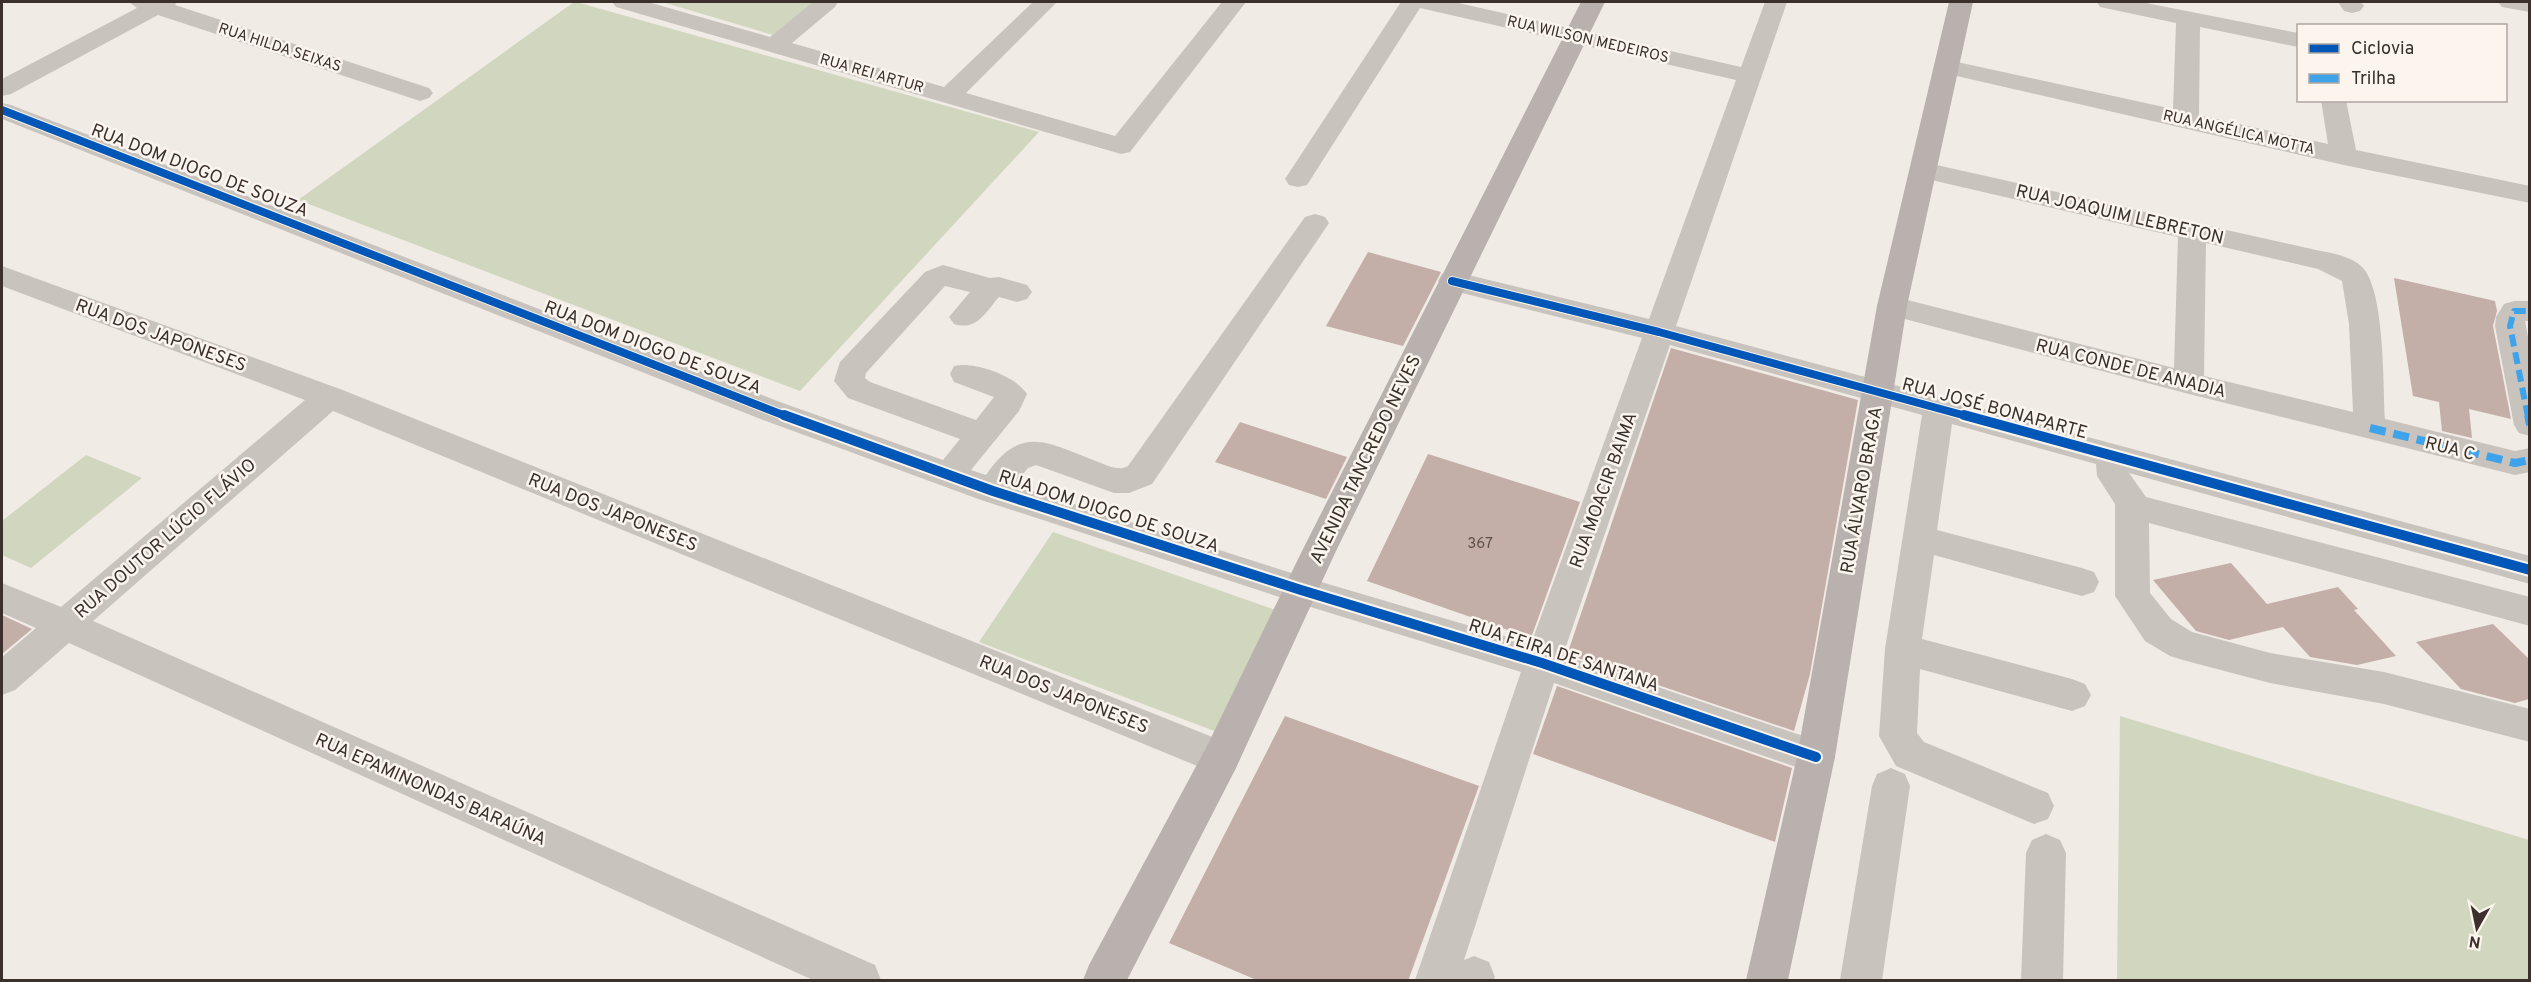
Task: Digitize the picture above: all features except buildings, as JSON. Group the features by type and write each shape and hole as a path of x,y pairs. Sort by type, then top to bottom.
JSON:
{"main road":[{"name":"AVENIDA TANCREDO NEVES","path":"1104,981 1221,758 1452,281 1593,2"},
{"name":"RUA ÁLVARO BRAGA","path":"1767,981 1816,756 1892,306 1961,2"}],"street":[{"name":"RUA REI ARTUR","path":"624,2 1121,146 1234,2"},
{"path":"775,45 826,2"},
{"path":"1298,178 1412,2"},
{"name":"RUA WILSON MEDEIROS","path":"1426,2 1750,76"},
{"name":"RUA MOACIR BAIMA","path":"1460,979 1542,663 1776,2"},
{"path":"2108,2 2297,40"},
{"path":"2510,2 2529,5"},
{"path":"2,89 155,3"},
{"name":"RUA HILDA SEIXAS","path":"155,3 420,93"},
{"path":"950,95 1035,3"},
{"path":"2186,118 2188,18"},
{"name":"RUA ANGÉLICA MOTTA","path":"1948,67 2186,118 2344,157 2529,195"},
{"path":"2333,102 2344,157"},
{"name":"RUA DOM DIOGO DE SOUZA","path":"2,110 769,410 993,491 1301,590"},
{"name":"RUA JOAQUIM LEBRETON","path":"1923,170 2316,259 2346,270 2355,277 2361,298 2370,428"},
{"path":"993,491 1017,457 1028,451 1114,480 1130,481 1140,475 1315,223"},
{"path":"2189,383 2192,231"},
{"path":"964,317 1004,290 950,276 943,275 935,279 851,370 849,381 859,390 982,435"},
{"name":"RUA DOS JAPONESES","path":"2,276 329,397 1221,758"},
{"name":"RUA JOSÉ BONAPARTE","path":"1452,281 1659,332 2529,570"},
{"name":"RUA CONDE DE ANADIA","path":"1892,306 2370,428"},
{"path":"2529,311 2514,311 2510,326 2529,425"},
{"path":"949,475 1008,403 1011,394 1002,387 965,374"},
{"name":"RUA DOUTOR LÚCIO FLÁVIO","path":"2,679 329,397"},
{"path":"1938,410 1903,649 1898,735 1910,753 2034,806"},
{"name":"RUA C","path":"2370,428 2515,464 2529,460"},
{"path":"2112,457 2113,476 2132,503 2133,596 2158,630 2183,645 2270,668 2384,688 2529,726"},
{"path":"2132,503 2156,489 2158,469"},
{"path":"2132,503 2529,612"},
{"path":"1919,538 2082,582"},
{"name":"RUA FEIRA DE SANTANA","path":"1301,590 1542,663 1816,756"},
{"name":"RUA EPAMINONDAS BARAÚNA","path":"2,597 860,981"},
{"path":"1903,649 2072,695"},
{"path":"1861,981 1891,786"},
{"path":"2042,981 2046,853"}],"green space":[{"path":"574,2 1039,132 800,391 298,200"},
{"path":"662,2 814,2 773,35"},
{"path":"86,455 142,478 31,568 2,555 2,521"},
{"path":"1053,532 1287,614 1225,735 979,642"},
{"path":"2120,716 2529,840 2529,980 2117,980"}],"marked path":[{"path":"2530,311 2514,311 2510,326 2530,425"},
{"path":"2370,428 2515,463 2530,460"}],"cycle path":[{"path":"2,110 769,410 993,491 1301,590 1542,663 1816,757"},
{"path":"1452,281 1659,332 2530,570"}]}
